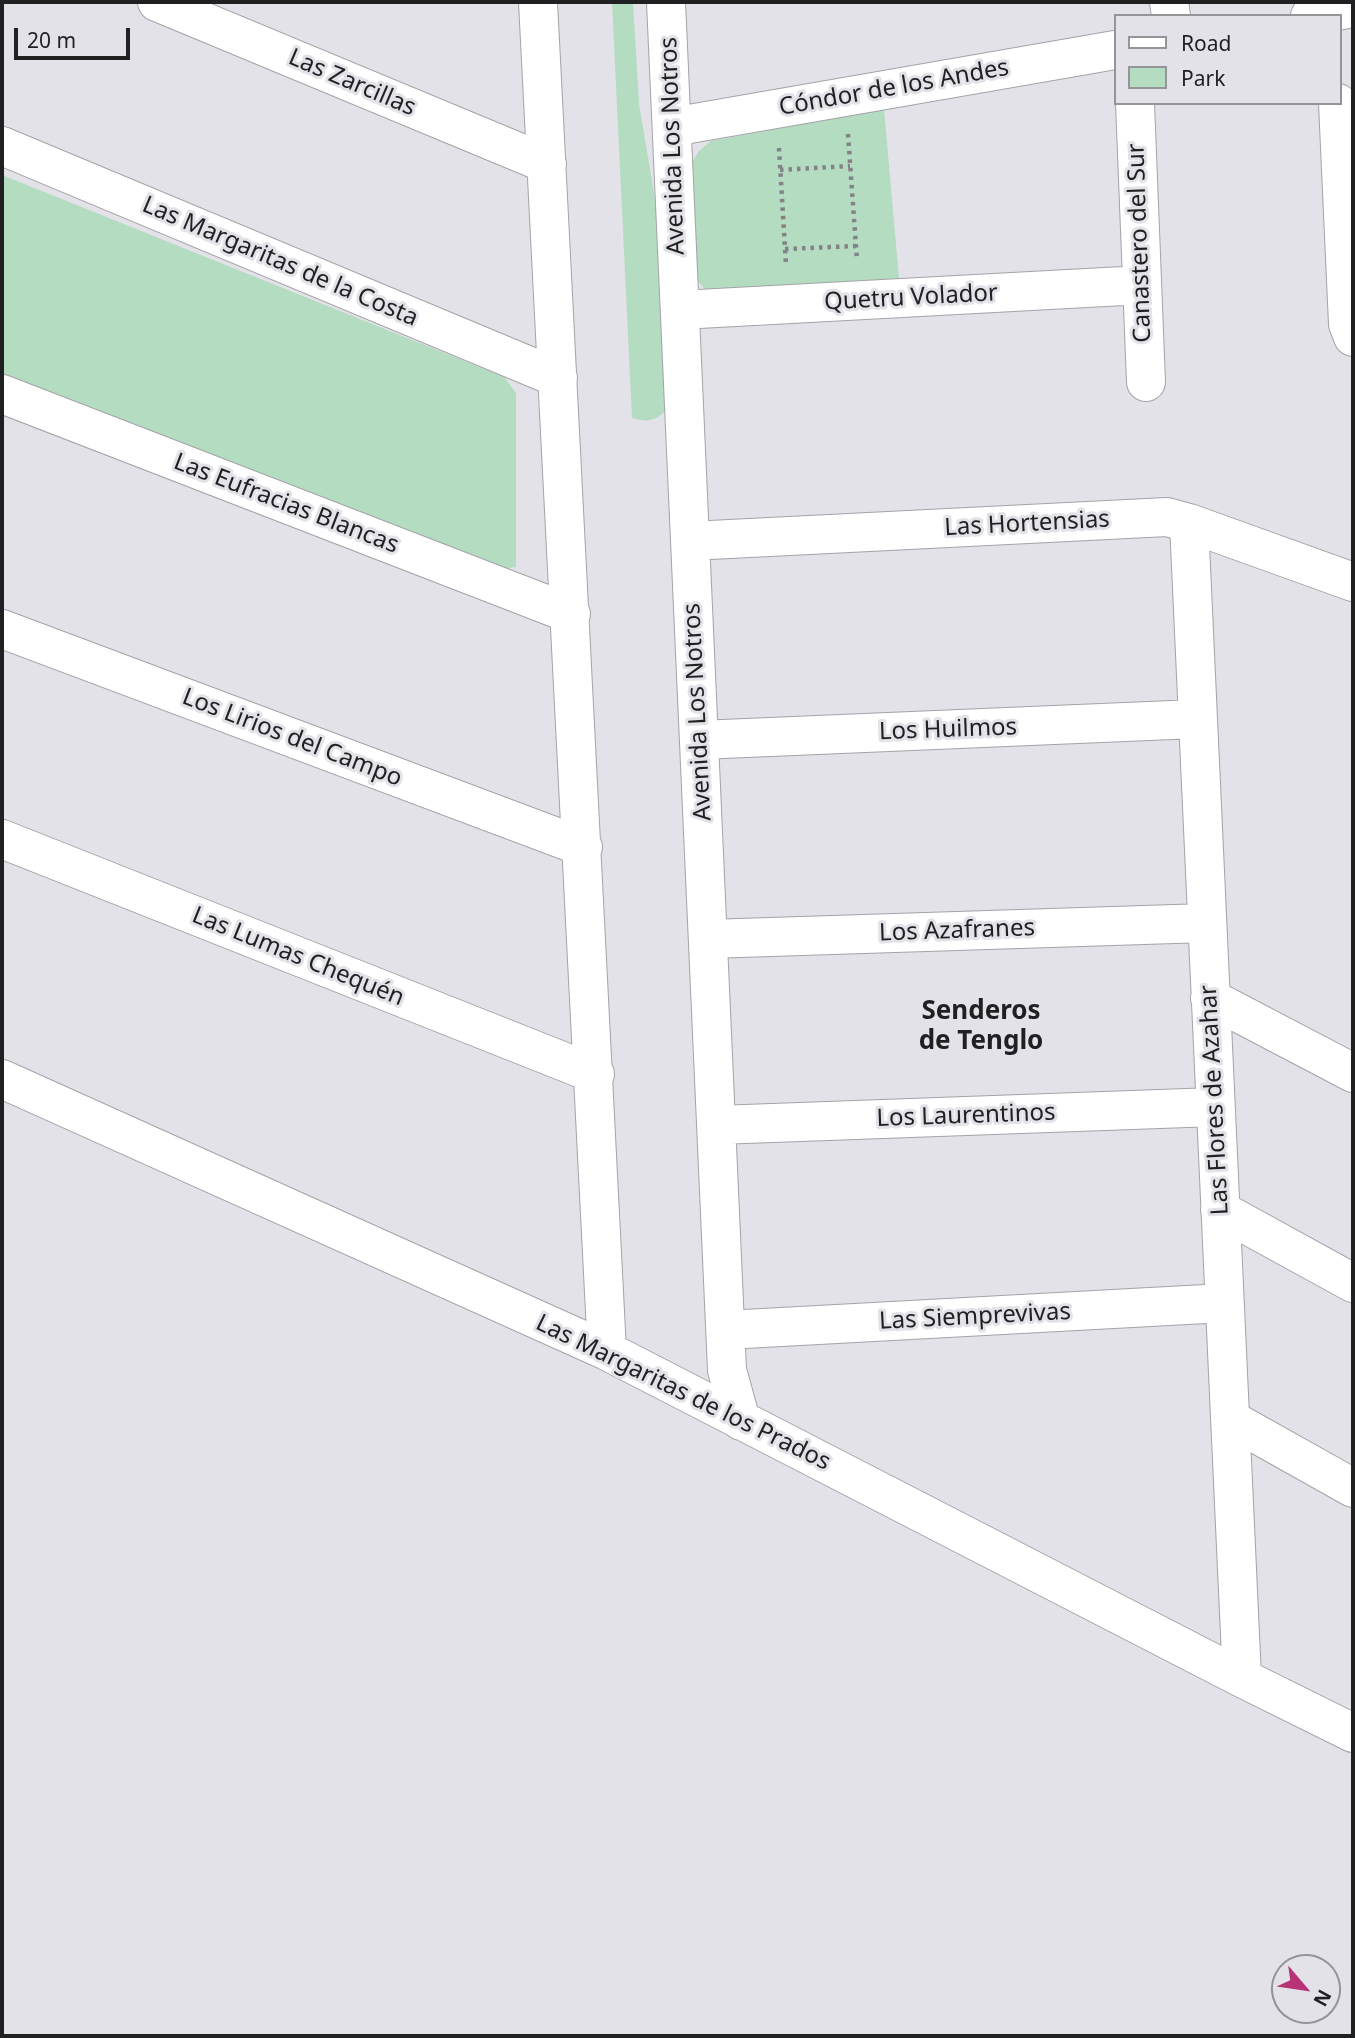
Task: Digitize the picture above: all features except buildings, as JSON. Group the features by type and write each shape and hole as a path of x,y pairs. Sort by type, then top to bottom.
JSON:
{"street":[{"name":"Las Zarcillas","path":"157,2 547,164"},
{"path":"538,2 595,1074 607,1351"},
{"name":"Avenida Los Notros","path":"666,2 727,1370 741,1421"},
{"name":"Cóndor de los Andes","path":"672,127 1114,50"},
{"name":"Canastero del Sur","path":"1135,105 1146,382"},
{"path":"1338,105 1348,324 1353,337"},
{"name":"Las Margaritas de la Costa","path":"2,146 558,378"},
{"name":"Quetru Volador","path":"680,310 1142,285"},
{"name":"Las Eufracias Blancas","path":"2,394 570,614"},
{"name":"Las Hortensias","path":"690,541 1167,517 1353,582"},
{"name":"Las Flores de Azahar","path":"1189,523 1242,1678"},
{"name":"Los Lirios del Campo","path":"2,629 583,847"},
{"name":"Los Huilmos","path":"699,740 1196,719"},
{"name":"Las Lumas Chequén","path":"2,839 595,1074"},
{"name":"Los Azafranes","path":"708,939 1206,923"},
{"path":"1210,998 1353,1073"},
{"name":"Las Margaritas de los Prados","path":"2,1079 607,1351 1353,1733"},
{"name":"Los Laurentinos","path":"717,1125 1215,1107"},
{"path":"1220,1210 1353,1283"},
{"name":"Las Siemprevivas","path":"726,1330 1224,1303"},
{"path":"1230,1419 1353,1488"}],"path":[{"path":"846,96 859,301"},
{"path":"776,108 789,304"},
{"path":"780,170 850,166"},
{"path":"785,249 856,246"}],"green space":[{"path":"612,2 633,2 639,104 657,211 666,410 654,419 646,420 632,418"},
{"path":"884,109 900,290 708,293 698,281 691,164 699,151 711,141"},
{"path":"2,175 504,377 516,393 516,567 502,569 2,379"}],"district":[{"name":"Senderos de Tenglo","path":"981,1027"}]}
